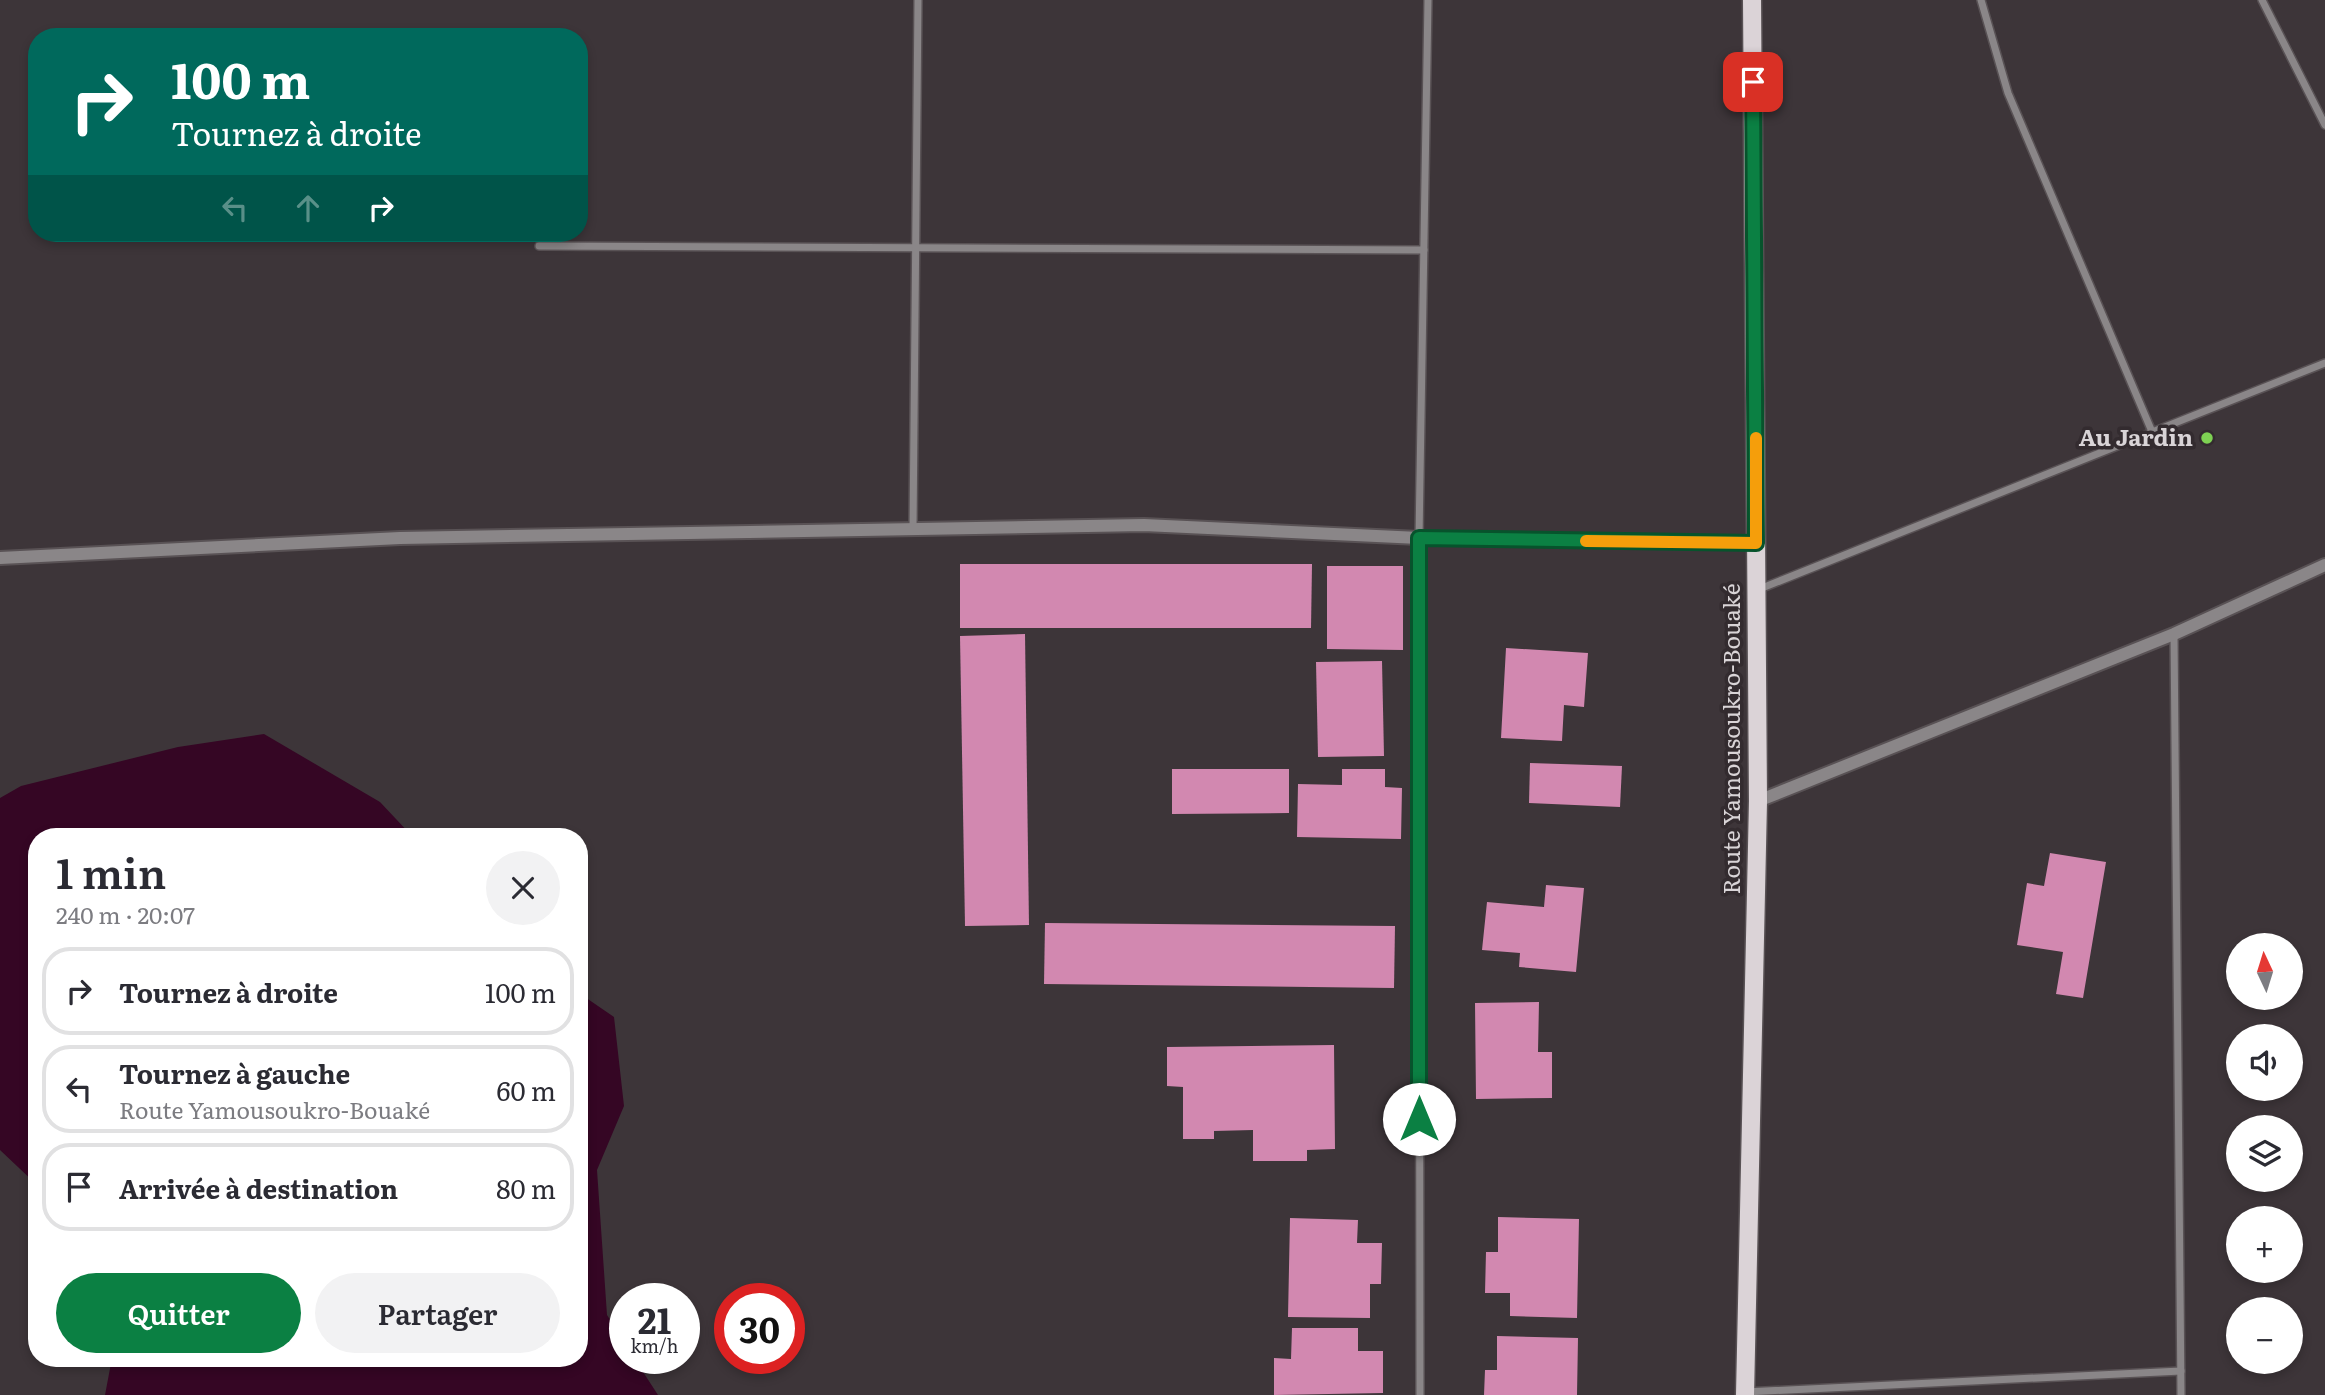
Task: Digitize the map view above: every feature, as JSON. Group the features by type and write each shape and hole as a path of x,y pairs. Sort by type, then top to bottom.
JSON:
{"main road":[{"name":"Route Yamousoukro-Bouaké","path":"1745,1393 1758,801 1752,0"}],"street":[{"path":"913,528 918,0"},
{"path":"1420,1395 1419,538 1428,0"},
{"path":"1981,0 2008,93 2152,434"},
{"path":"2262,0 2325,125"},
{"path":"539,246 1424,250"},
{"path":"1757,590 2325,363"},
{"path":"0,558 400,538 1144,526 1419,538 1756,543"},
{"path":"1758,801 2174,634 2325,565"},
{"path":"2174,634 2181,1395"},
{"path":"1745,1393 2181,1371"}],"shaded area":[{"path":"264,734 380,802 404,828 28,828 28,1176 0,1150 0,798 21,786 178,747"},
{"path":"588,999 614,1017 624,1106 597,1170 609,1318 609,1374 644,1374 658,1395 105,1395 110,1367 588,1367"}],"building":[{"path":"960,564 1312,564 1311,628 960,628"},
{"path":"1327,566 1403,566 1403,650 1327,649"},
{"path":"1025,634 1029,925 965,926 960,636"},
{"path":"1506,648 1588,653 1584,707 1564,705 1562,741 1501,738"},
{"path":"1382,661 1384,756 1318,757 1316,662"},
{"path":"1530,763 1622,766 1620,807 1529,803"},
{"path":"1172,769 1289,769 1289,813 1172,814"},
{"path":"1342,769 1385,769 1385,787 1402,788 1401,839 1297,837 1298,784 1342,785"},
{"path":"2050,853 2106,862 2083,998 2056,994 2063,952 2017,945 2027,883 2044,886"},
{"path":"1546,885 1584,888 1576,972 1519,967 1520,953 1482,950 1487,902 1544,907"},
{"path":"1045,923 1395,926 1394,988 1044,984"},
{"path":"1539,1002 1538,1052 1552,1052 1552,1098 1476,1099 1475,1003"},
{"path":"1334,1045 1335,1149 1307,1150 1307,1161 1253,1161 1253,1130 1214,1131 1214,1139 1183,1139 1183,1087 1167,1086 1167,1047"},
{"path":"1498,1217 1579,1219 1577,1318 1510,1316 1510,1293 1485,1293 1486,1252 1498,1252"},
{"path":"1290,1218 1358,1220 1357,1243 1382,1243 1381,1284 1370,1284 1370,1318 1288,1317"},
{"path":"1292,1328 1358,1328 1358,1351 1383,1351 1383,1393 1274,1395 1274,1358 1291,1359"},
{"path":"1497,1336 1578,1338 1577,1395 1484,1395 1485,1370 1497,1370"}],"slow traffic":[{"path":"1586,541 1756,543 1756,438"}],"place":[{"name":"Au Jardin","path":"2207,438"}],"route":[{"path":"1419,1119 1419,538 1756,543 1753,82"}]}
